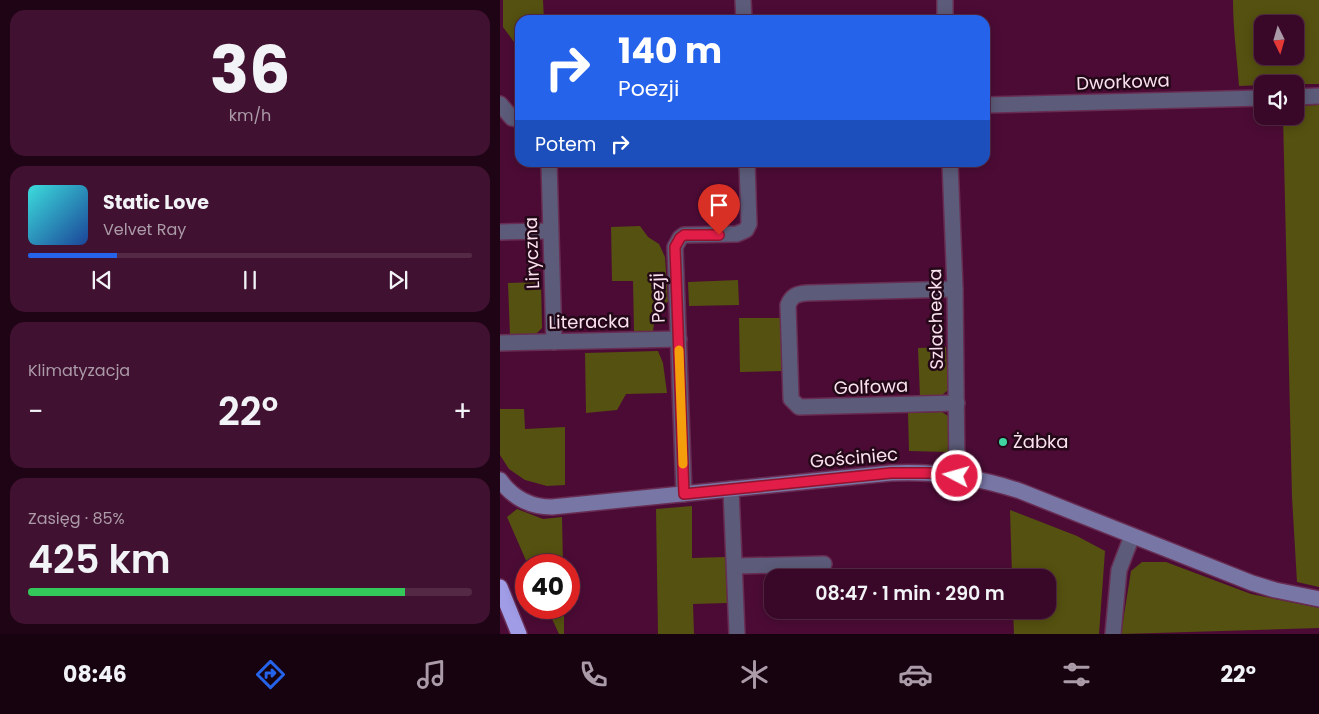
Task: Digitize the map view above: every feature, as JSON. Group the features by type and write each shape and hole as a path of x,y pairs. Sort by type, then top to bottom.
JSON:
{"highway":[{"path":"500,587 518,634"}],"street":[{"path":"743,0 744,15"},
{"path":"945,0 945,15"},
{"path":"1304,97 1319,96"},
{"name":"Dworkowa","path":"990,105 1254,98"},
{"path":"500,104 512,118 515,118"},
{"name":"Liryczna","path":"549,167 554,342"},
{"name":"Poezji","path":"684,494 675,247 684,235 737,234 746,230 749,224 747,167"},
{"name":"Szlachecka","path":"950,167 955,289 957,476"},
{"path":"500,232 550,231"},
{"name":"Golfowa","path":"955,289 796,295 790,299 788,306 791,399 799,407 957,404"},
{"name":"Literacka","path":"500,343 679,339"},
{"name":"Gościniec","path":"500,480 506,489 522,501 541,507 552,507 891,473 930,473 957,476 992,482 1020,491 1252,583 1319,599"},
{"path":"731,489 737,634"},
{"path":"1113,634 1119,570 1132,536"},
{"path":"735,566 824,564"}],"shaded area":[{"path":"503,0 543,0 544,15 515,15 515,42 503,27"},
{"path":"1233,0 1319,0 1319,84 1304,84 1304,75 1254,75 1254,85 1239,86"},
{"path":"1319,105 1319,587 1297,582 1292,497 1283,125 1304,125 1304,106"},
{"path":"640,226 648,237 659,244 665,257 668,302 656,307 653,331 634,332 633,281 612,281 611,227"},
{"path":"738,280 739,305 689,306 688,282"},
{"path":"541,282 542,328 536,334 510,335 508,283"},
{"path":"739,318 781,318 782,371 740,372"},
{"path":"946,347 948,390 941,396 920,397 918,348"},
{"path":"658,351 663,363 667,393 626,394 617,410 586,413 585,353"},
{"path":"500,409 524,409 525,429 565,427 565,485 547,486 525,480 509,469 500,455"},
{"path":"942,412 948,416 948,452 909,451 908,413"},
{"path":"692,506 692,558 726,557 727,603 693,604 694,634 658,634 656,509"},
{"path":"517,509 543,519 562,517 563,554 523,554 507,517"},
{"path":"1010,510 1077,536 1105,551 1099,634 1014,634 1013,619 1056,619 1056,569 1012,569"},
{"path":"1142,562 1166,562 1251,594 1319,608 1319,628 1121,634 1131,571"},
{"path":"552,619 564,619 564,634 559,634"}],"slow traffic":[{"path":"679,350 683,464"}],"place":[{"name":"Żabka","path":"1003,442"}],"route":[{"path":"719,235 684,235 677,241 675,247 684,494 891,473 910,472 957,476"}]}
